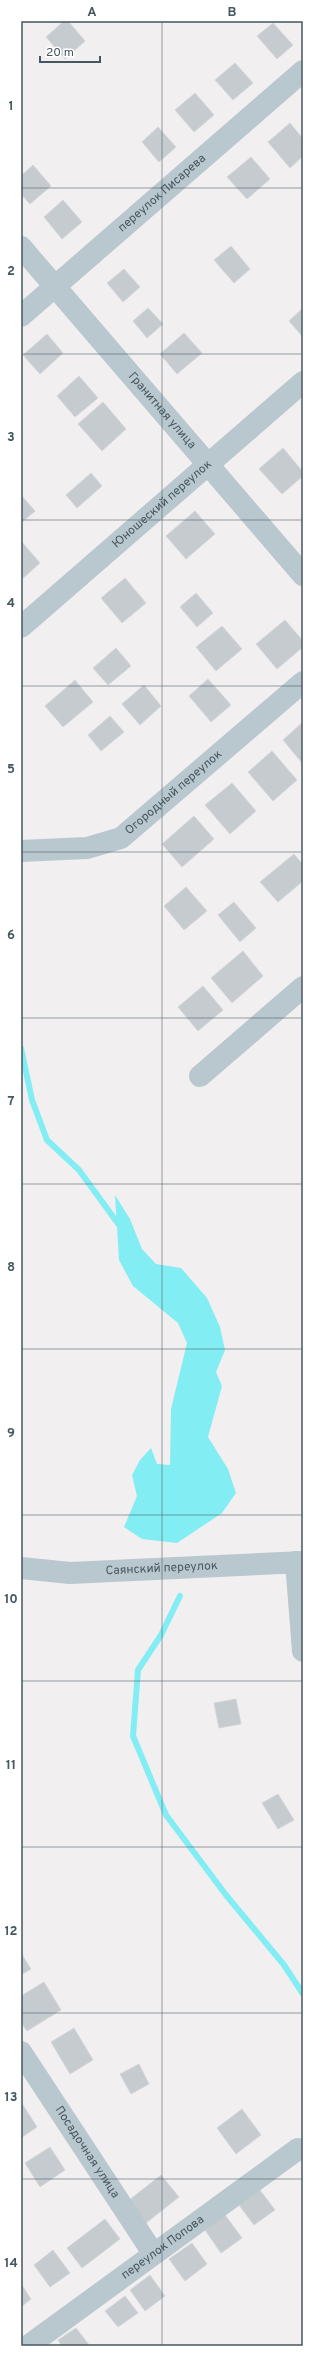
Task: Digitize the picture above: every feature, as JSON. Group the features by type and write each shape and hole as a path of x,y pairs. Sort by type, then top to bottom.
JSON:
{"street":[{"name":"переулок Писарева","path":"21,316 303,71"},
{"name":"Гранитная улица","path":"21,247 303,575"},
{"name":"Юношеский переулок","path":"21,627 303,382"},
{"name":"Огородный переулок","path":"21,851 87,848 121,838 303,682"},
{"path":"200,1076 303,987"},
{"path":"300,1562 303,1652"},
{"name":"Саянский переулок","path":"21,1568 70,1573 300,1562"},
{"name":"Посадочная улица","path":"21,2052 152,2254"},
{"name":"переулок Попова","path":"28,2346 152,2254 298,2149"}],"water":[{"path":"115,1195 130,1219 142,1249 156,1264 181,1268 207,1298 220,1327 225,1350 216,1372 222,1386 208,1437 228,1469 236,1493 222,1513 177,1543 142,1539 124,1527 137,1496 132,1475 140,1460 151,1448 157,1464 170,1465 171,1409 187,1343 178,1323 133,1286 119,1260"}],"building":[{"path":"64,21 68,21 85,41 65,59 46,37"},
{"path":"273,23 293,45 277,59 257,36"},
{"path":"235,63 253,83 233,100 215,80"},
{"path":"195,93 214,115 194,132 175,110"},
{"path":"290,123 303,139 303,156 290,168 268,142"},
{"path":"158,127 176,147 159,162 142,142"},
{"path":"251,157 270,179 247,199 227,177"},
{"path":"33,165 51,186 30,204 21,194 21,176"},
{"path":"63,200 82,222 62,239 44,217"},
{"path":"231,246 250,269 234,283 214,260"},
{"path":"124,269 140,287 123,302 107,283"},
{"path":"148,308 163,324 147,338 133,321"},
{"path":"303,308 303,337 289,321"},
{"path":"184,333 202,353 177,374 160,354"},
{"path":"47,334 63,353 40,374 23,355"},
{"path":"79,376 98,398 75,417 57,396"},
{"path":"103,402 126,429 102,451 78,424"},
{"path":"283,448 303,472 303,476 282,494 259,469"},
{"path":"91,473 102,486 77,508 66,495"},
{"path":"21,495 35,511 21,523"},
{"path":"195,511 215,534 186,559 166,536"},
{"path":"21,541 40,563 21,580"},
{"path":"125,578 146,603 122,623 101,598"},
{"path":"196,593 213,613 197,627 180,607"},
{"path":"285,620 303,641 303,647 277,669 256,644"},
{"path":"222,626 242,649 216,671 196,647"},
{"path":"116,648 131,666 108,685 93,668"},
{"path":"208,679 231,705 211,722 189,696"},
{"path":"75,680 93,702 63,727 45,706"},
{"path":"144,685 161,706 140,725 122,704"},
{"path":"110,716 124,732 101,751 88,735"},
{"path":"303,722 303,764 283,740"},
{"path":"272,751 297,780 273,801 248,772"},
{"path":"232,783 256,811 230,834 205,805"},
{"path":"194,816 214,839 182,867 162,844"},
{"path":"294,854 303,865 303,881 278,902 260,882"},
{"path":"186,887 207,911 184,930 164,906"},
{"path":"234,902 256,928 240,942 218,915"},
{"path":"243,951 263,976 232,1003 211,978"},
{"path":"203,986 223,1010 198,1031 178,1007"},
{"path":"236,1699 241,1724 219,1728 214,1703"},
{"path":"278,1794 294,1820 278,1829 262,1803"},
{"path":"21,1953 31,1969 21,1975"},
{"path":"44,1982 61,2010 27,2031 21,2022 21,1996"},
{"path":"74,2028 93,2060 70,2074 51,2042"},
{"path":"139,2064 149,2084 131,2094 120,2074"},
{"path":"21,2102 37,2127 21,2138"},
{"path":"242,2109 261,2135 236,2154 217,2128"},
{"path":"50,2147 65,2170 40,2187 25,2163"},
{"path":"161,2175 179,2197 146,2223 128,2201"},
{"path":"260,2190 275,2210 254,2225 239,2205"},
{"path":"225,2215 242,2238 221,2253 205,2230"},
{"path":"105,2219 120,2239 82,2268 67,2248"},
{"path":"192,2243 207,2264 185,2281 169,2259"},
{"path":"53,2250 70,2273 50,2287 34,2265"},
{"path":"150,2275 165,2296 145,2311 130,2290"},
{"path":"21,2284 31,2299 21,2307"},
{"path":"125,2296 138,2313 118,2327 105,2311"},
{"path":"76,2328 90,2346 62,2346 58,2340"}],"waterway":[{"path":"21,1048 32,1100 47,1140 79,1170 122,1229"},
{"path":"180,1596 161,1635 138,1670 133,1736 166,1815 226,1895 284,1965 303,1994"}]}
